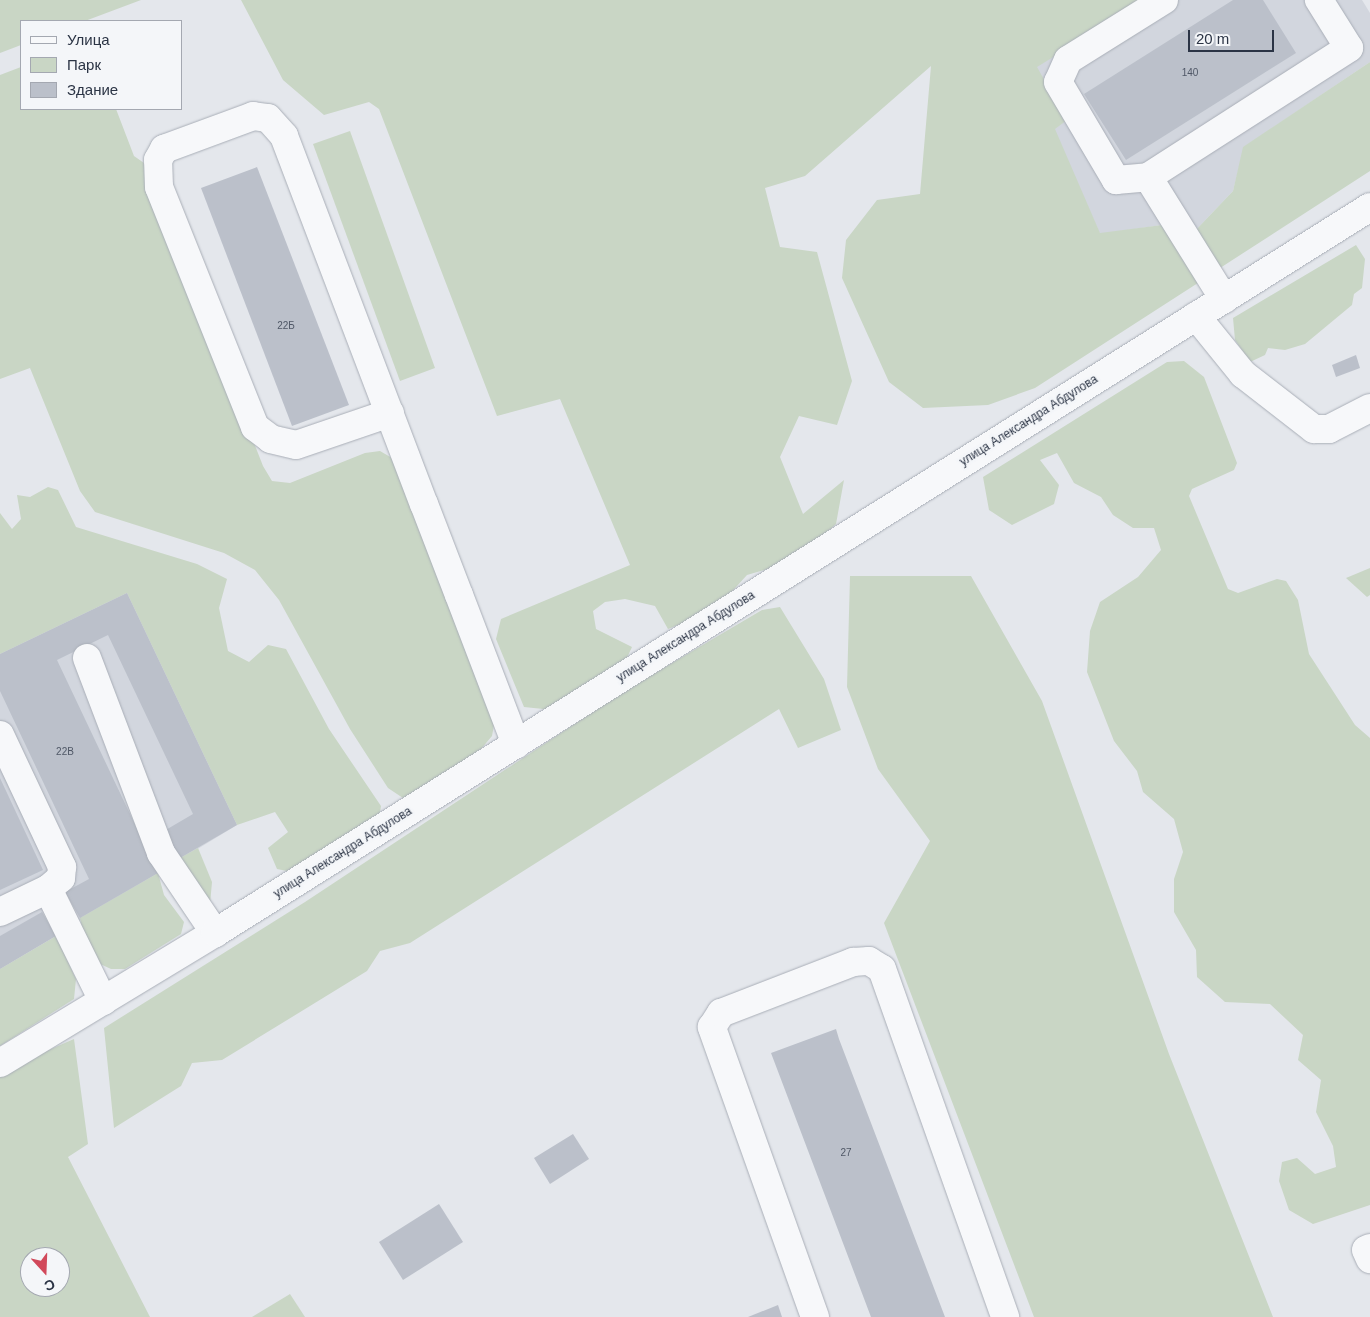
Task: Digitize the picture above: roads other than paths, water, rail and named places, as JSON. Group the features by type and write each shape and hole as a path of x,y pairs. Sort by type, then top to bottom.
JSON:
{"street":[{"path":"1164,0 1068,60 1058,82 1116,180 1148,177 1349,48 1319,0"},
{"path":"390,414 296,446 271,439 255,427 159,187 158,160 164,149 253,116 268,118 284,136 516,744"},
{"path":"1148,177 1224,298"},
{"name":"улица Александра Абдулова","path":"0,1063 216,933 1370,207"},
{"path":"1196,316 1243,374 1314,429 1329,429 1370,408"},
{"path":"87,658 161,853 216,933"},
{"path":"0,735 62,867 61,878 48,889 0,912"},
{"path":"48,889 103,1001"},
{"path":"816,1317 712,1027 721,1013 853,962 870,961 882,969 1004,1317"},
{"path":"1370,1248 1366,1250 1370,1259"}]}
